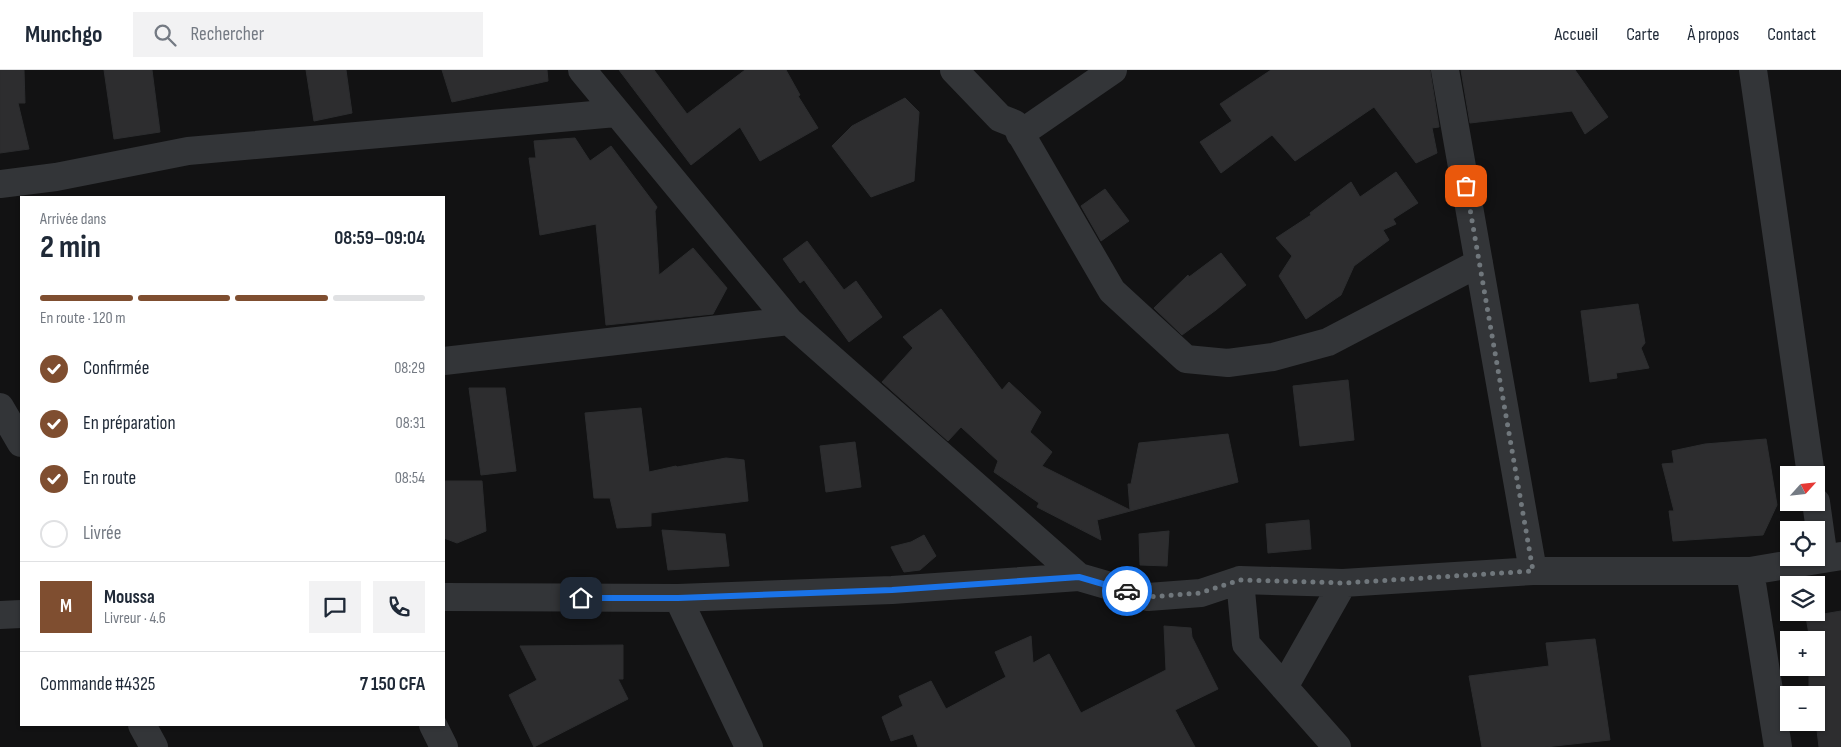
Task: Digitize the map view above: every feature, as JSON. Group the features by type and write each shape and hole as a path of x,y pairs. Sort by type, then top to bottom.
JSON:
{"street":[{"path":"582,70 789,321 1079,577"},
{"path":"954,70 1000,118 1015,124 1112,292 1186,359 1228,363 1273,357 1328,342 1479,263"},
{"path":"1020,134 1114,70"},
{"path":"1445,70 1533,571"},
{"path":"1753,70 1810,466"},
{"path":"0,184 56,177 188,151 616,113"},
{"path":"445,361 789,321"},
{"path":"0,407 20,441"},
{"path":"445,597 678,598 892,590 1079,577 1148,597 1200,593 1240,580 1344,583 1533,571 1750,571 1833,558 1819,511"},
{"path":"1750,571 1778,747"},
{"path":"1240,580 1246,644 1337,747"},
{"path":"1284,686 1344,583"},
{"path":"678,598 749,747"},
{"path":"0,615 20,614"},
{"path":"143,726 154,747"},
{"path":"434,726 444,747"}],"building":[{"path":"0,70 24,70 25,103 18,103 29,149 0,153"},
{"path":"104,70 152,70 160,132 114,139"},
{"path":"306,70 346,70 352,113 314,121"},
{"path":"442,70 547,70 548,81 452,102"},
{"path":"619,70 654,70 687,114 745,70 786,70 800,95 798,96 818,128 760,161 740,127 691,165"},
{"path":"1271,70 1430,70 1439,127 1432,128 1437,153 1416,163 1374,107 1295,161 1272,135 1221,173 1200,142 1232,121 1220,104"},
{"path":"1461,70 1575,70 1608,117 1585,134 1572,111 1470,123"},
{"path":"905,98 919,112 914,181 871,197 832,146 852,126"},
{"path":"575,138 590,161 611,146 657,207 655,211 659,275 693,248 727,288 713,314 606,325 596,224 540,235 529,158 536,158 534,141"},
{"path":"1396,172 1418,203 1393,219 1396,224 1383,230 1389,240 1354,266 1341,295 1306,319 1279,276 1292,256 1276,238 1311,215 1310,213 1351,182 1360,197"},
{"path":"1105,189 1129,221 1101,241 1081,206"},
{"path":"807,241 844,290 856,281 882,317 849,342 804,280 800,283 783,259"},
{"path":"1221,253 1246,285 1182,335 1154,308 1188,275 1189,277"},
{"path":"1638,304 1645,343 1641,348 1649,368 1616,373 1617,378 1590,382 1581,311"},
{"path":"941,309 1002,390 1009,382 1041,412 1030,432 1052,452 1042,466 1130,510 1128,484 1131,484 1139,443 1228,434 1238,482 1097,520 1101,540 1037,507 1039,503 994,472 998,461 961,427 948,441 882,382 913,348 903,337"},
{"path":"1348,380 1354,440 1300,446 1293,386"},
{"path":"469,388 505,388 516,471 481,475"},
{"path":"641,408 649,472 726,458 744,460 748,501 651,513 651,526 617,528 610,498 594,498 585,413"},
{"path":"1766,439 1777,505 1763,535 1673,541 1669,511 1674,511 1662,464 1674,463 1672,451 1705,444"},
{"path":"855,442 861,487 826,492 820,446"},
{"path":"445,481 482,481 486,531 457,543 445,538"},
{"path":"1309,520 1311,549 1268,553 1266,524"},
{"path":"662,530 725,534 729,566 668,570"},
{"path":"1169,531 1167,566 1140,565 1139,534"},
{"path":"924,535 936,556 920,570 904,572 891,547 911,542"},
{"path":"1841,611 1841,747 1819,747 1817,731 1825,731 1825,686 1809,686 1809,676 1825,676 1825,631 1808,631 1807,621 1825,621 1825,614"},
{"path":"1164,626 1191,628 1192,637 1218,689 1175,710 1195,747 918,747 913,734 891,741 882,717 903,706 899,696 931,681 946,709 1006,677 995,652 1031,636 1033,663 1049,654 1081,713 1166,670"},
{"path":"1595,639 1610,740 1545,747 1482,747 1469,676 1549,666 1546,643"},
{"path":"623,645 623,679 618,679 628,699 534,747 509,695 537,680 520,646"}],"way so far":[{"path":"1127,591 1148,597 1200,593 1240,580 1344,583 1533,571 1466,186"}],"route":[{"path":"581,598 678,598 892,590 1079,577 1127,591"}]}
